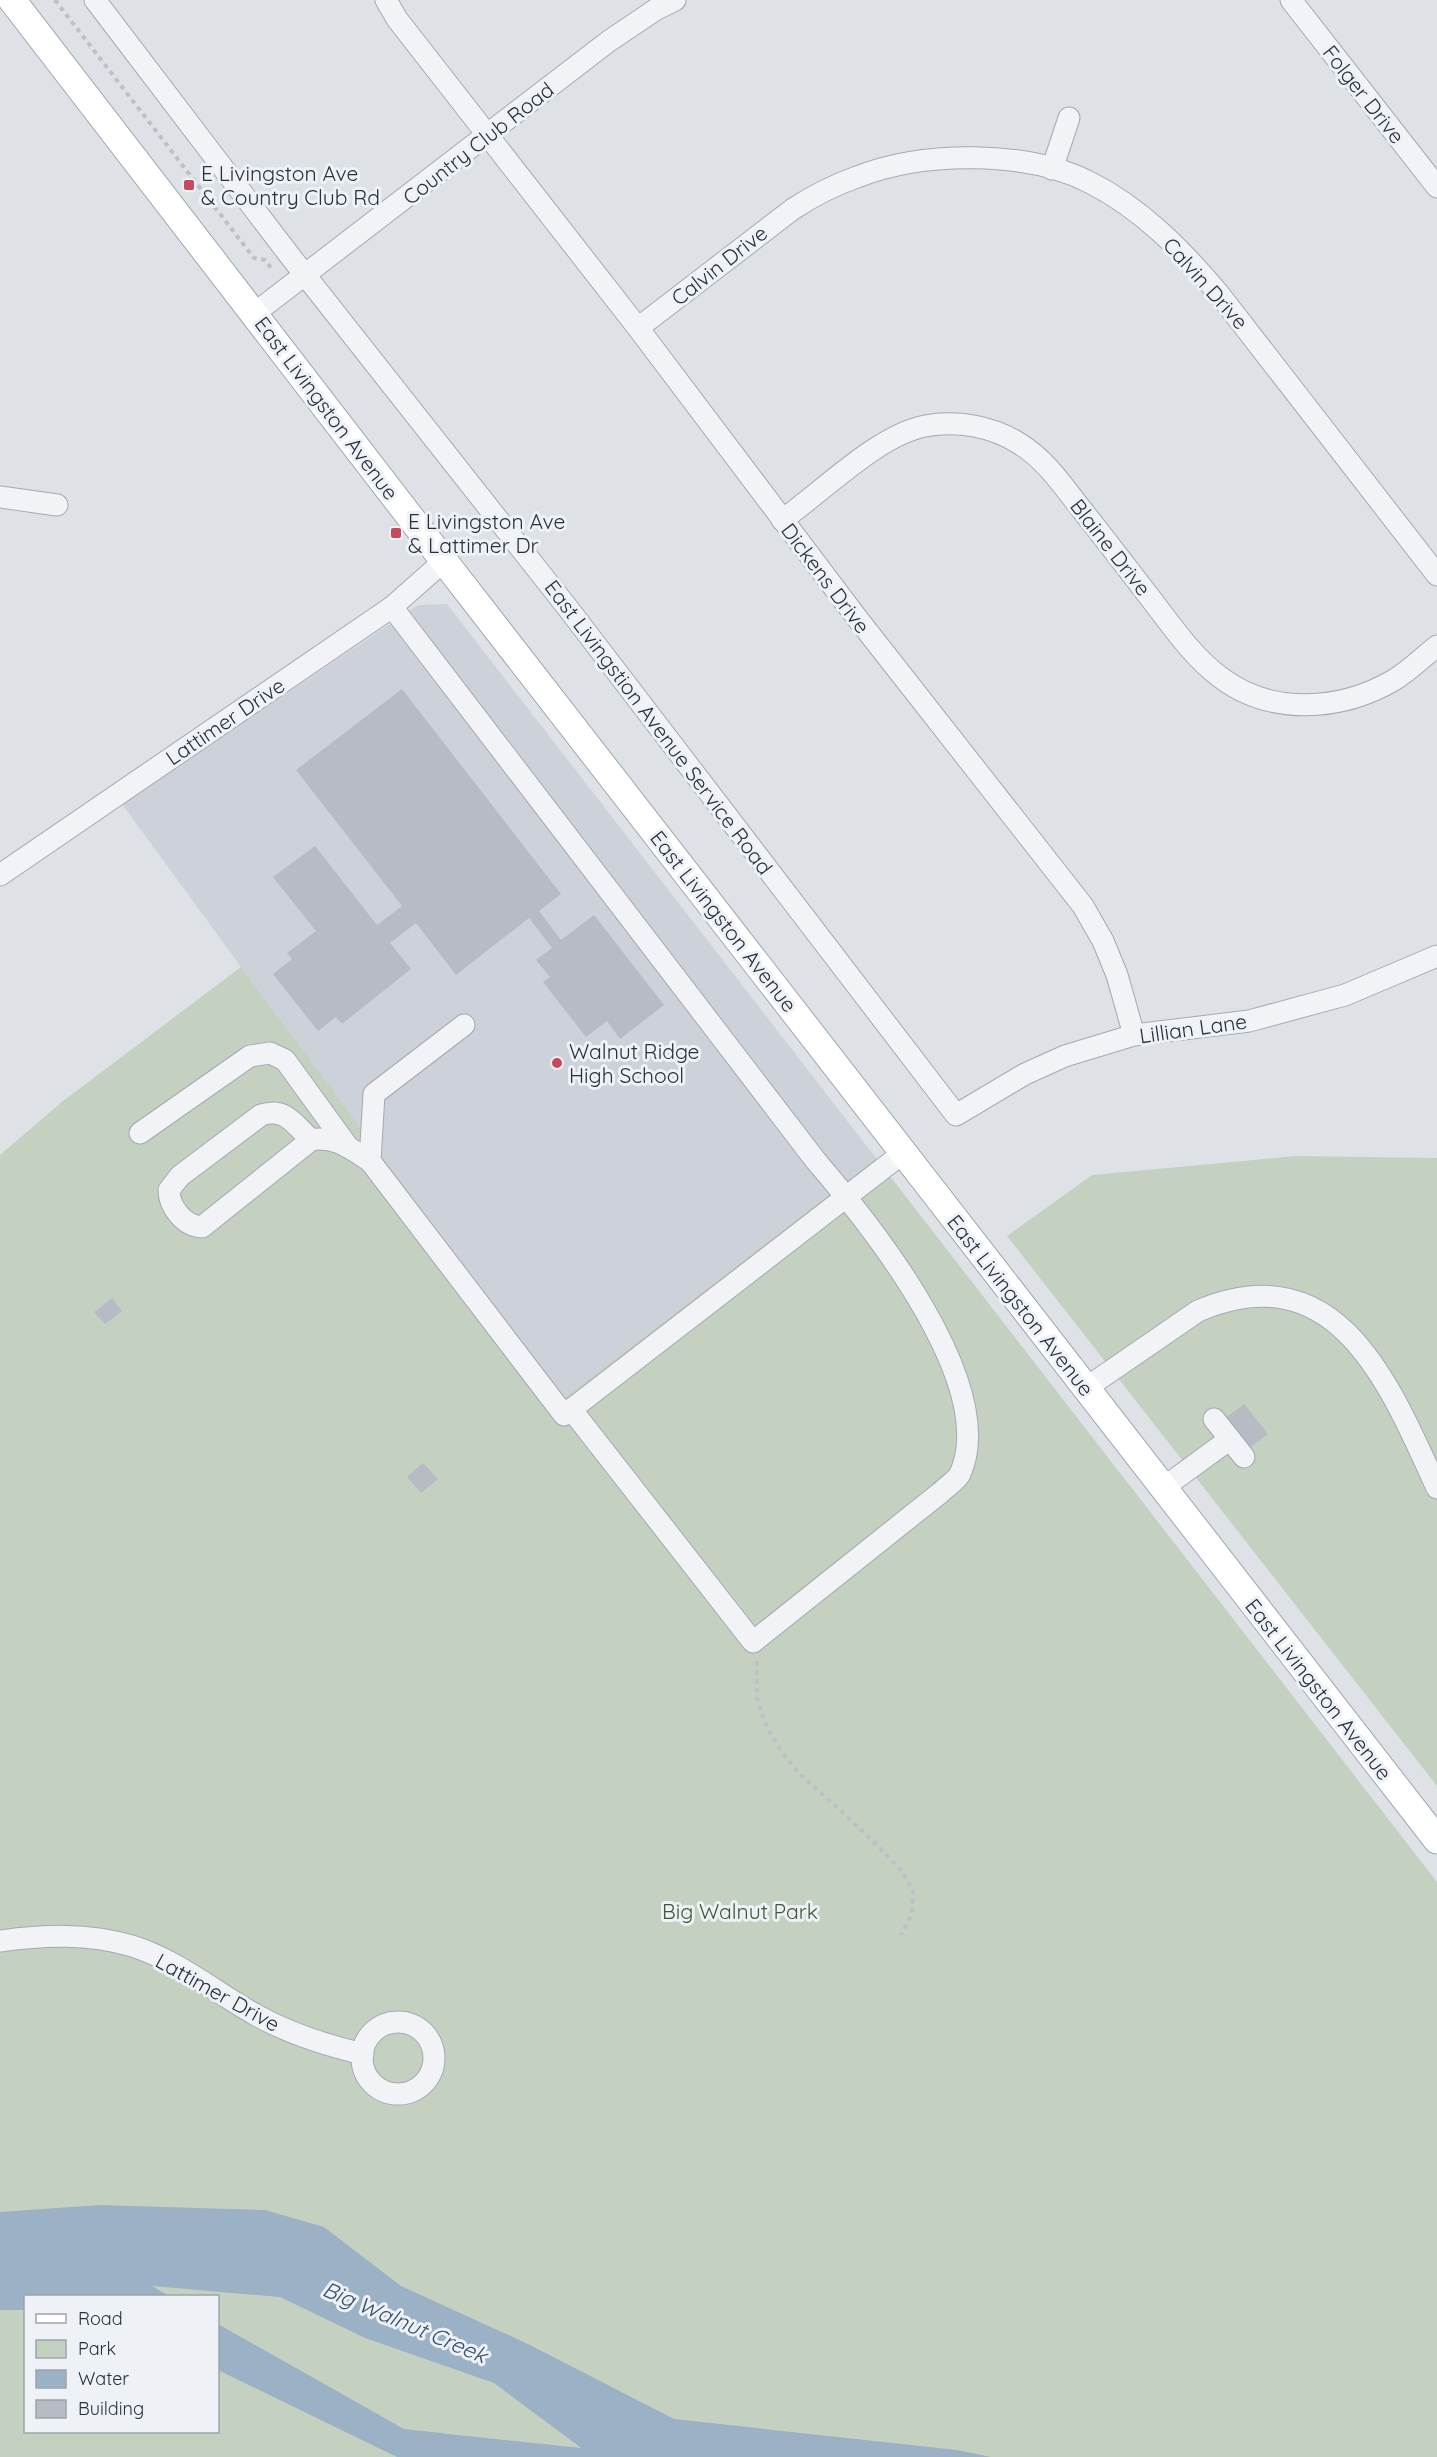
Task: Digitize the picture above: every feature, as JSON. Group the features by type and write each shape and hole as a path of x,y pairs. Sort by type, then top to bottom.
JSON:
{"main road":[{"name":"East Livingston Avenue","path":"12,0 444,561 1437,1840"}],"street":[{"name":"East Livingstion Avenue Service Road","path":"94,0 305,275 567,607 956,1115"},
{"name":"Dickens Drive","path":"386,0 397,19 489,135 783,520 1083,906 1110,958 1134,1035"},
{"name":"Country Club Road","path":"255,314 609,41 655,10 675,0"},
{"name":"Folger Drive","path":"1291,0 1437,187"},
{"path":"1052,170 1069,118"},
{"name":"Calvin Drive","path":"638,328 793,209 818,194 860,176 939,159 1013,160 1052,170 1088,182 1137,212 1183,252 1220,294 1437,575"},
{"name":"Blaine Drive","path":"783,520 892,438 925,426 963,424 984,428 1020,443 1050,470 1184,641 1220,677 1244,692 1266,700 1293,704 1319,705 1343,701 1371,692 1396,678 1437,646"},
{"path":"0,497 57,505"},
{"name":"Lattimer Drive","path":"0,875 392,607 444,561"},
{"path":"392,607 816,1161 847,1196 928,1312 956,1377 967,1424 966,1454 959,1476 940,1493 753,1642 572,1409"},
{"name":"Lillian Lane","path":"956,1115 1025,1074 1065,1056 1134,1035 1249,1021 1345,995 1437,956"},
{"path":"370,1161 374,1094 464,1026"},
{"path":"140,1133 250,1056 270,1053 285,1060 349,1148"},
{"path":"310,1140 285,1114 274,1111 261,1115 180,1176 169,1190 169,1200 182,1218 193,1226 202,1227 310,1140 322,1137 349,1148 370,1161 564,1415 903,1153"},
{"path":"1086,1388 1198,1311 1217,1303 1254,1296 1295,1301 1343,1328 1365,1352 1396,1401 1437,1488"},
{"path":"1214,1419 1244,1457"},
{"path":"1163,1488 1230,1439"},
{"name":"Lattimer Drive","path":"0,1941 59,1935 107,1940 134,1947 183,1969 255,2015 288,2031 321,2044 363,2054"}],"path":[{"path":"55,0 254,258 265,260 272,269"},
{"path":"753,1642 758,1668 757,1698 765,1723 781,1751 799,1773 866,1834 901,1870 913,1891 912,1914 901,1935"}],"shaded area":[{"name":"Walnut Ridge High School","path":"447,604 876,1158 563,1399 122,804 418,605"}],"green space":[{"name":"Big Walnut Park","path":"241,967 563,1399 876,1158 1437,1882 1437,2457 677,2457 541,2418 582,2449 444,2433 447,2457 0,2457 0,1155 63,1101"},
{"path":"1296,1156 1437,1158 1437,1786 1007,1236 1092,1175"}],"water":[{"name":"Big Walnut Creek","path":"100,2205 265,2210 324,2227 401,2286 528,2344 674,2419 957,2450 991,2457 397,2457 219,2370 219,2325 404,2429 581,2448 494,2383 365,2338 280,2297 152,2286 167,2295 24,2295 24,2310 0,2310 0,2212"}],"building":[{"path":"402,689 561,894 539,911 561,940 594,915 664,1005 620,1039 607,1021 586,1037 543,982 550,977 536,960 552,948 529,918 456,975 416,923 390,943 411,969 342,1024 336,1017 318,1031 273,974 292,959 287,953 316,931 273,877 315,846 377,925 402,906 296,770"},
{"path":"112,1298 122,1311 105,1324 94,1312"},
{"path":"1244,1404 1268,1434 1248,1449 1224,1419"},
{"path":"423,1463 438,1479 421,1493 407,1477"}],"place":[{"name":"E Livingston Ave & Country Club Rd","path":"189,185"},
{"name":"E Livingston Ave & Lattimer Dr","path":"396,533"},
{"name":"Walnut Ridge High School","path":"557,1063"}]}
